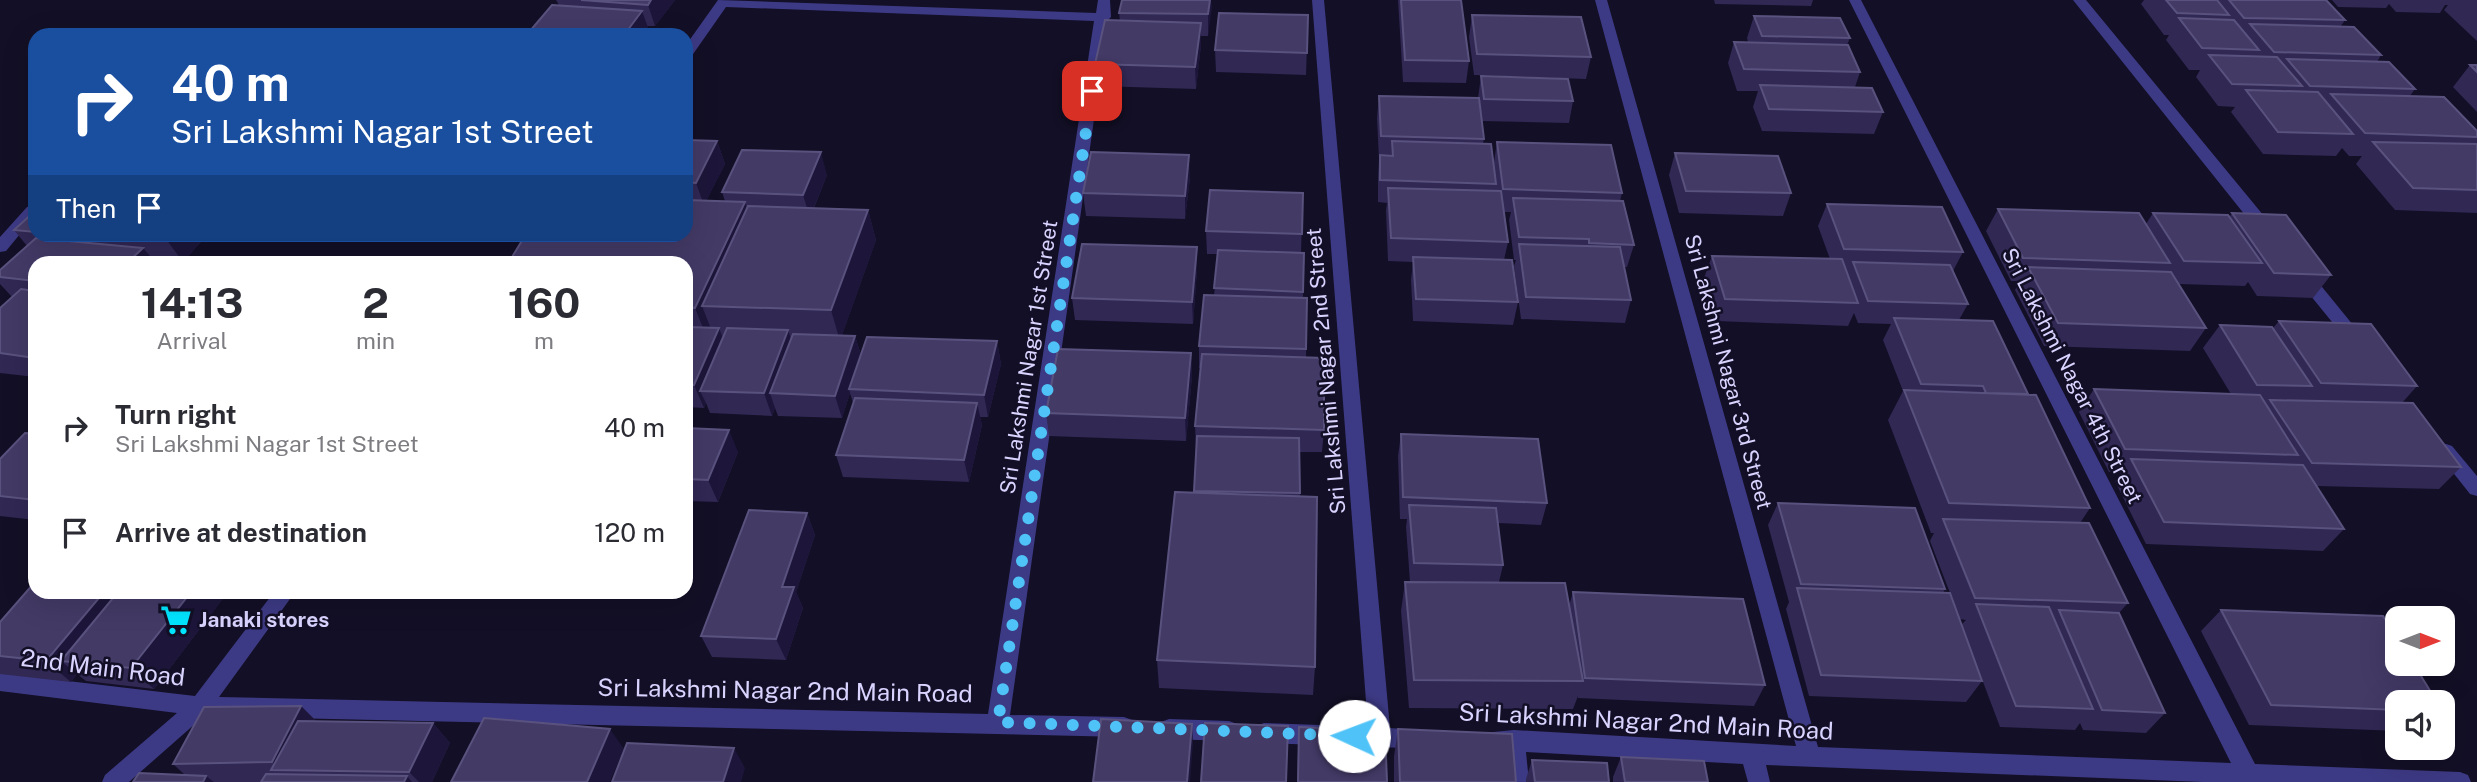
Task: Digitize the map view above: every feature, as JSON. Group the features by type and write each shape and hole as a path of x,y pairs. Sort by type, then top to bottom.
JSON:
{"street":[{"name":"Sri Lakshmi Nagar 2nd Street","path":"1318,0 1380,737"},
{"name":"Sri Lakshmi Nagar 3rd Street","path":"1601,0 1810,755"},
{"name":"Sri Lakshmi Nagar 4th Street","path":"1855,0 2250,777"},
{"path":"2079,0 2278,245"},
{"path":"693,44 724,2 1104,8"},
{"name":"Sri Lakshmi Nagar 1st Street","path":"998,722 1104,8"},
{"path":"0,247 28,215"},
{"path":"2295,266 2365,351"},
{"path":"2434,436 2477,489"},
{"path":"113,782 200,706 280,599"},
{"name":"2nd Main Road","path":"0,682 200,706"},
{"name":"Sri Lakshmi Nagar 2nd Main Road","path":"200,706 998,722 1433,739"},
{"name":"Sri Lakshmi Nagar 2nd Main Road","path":"1474,739 2250,777 2460,782"},
{"path":"1514,740 1518,782"},
{"path":"1752,754 1759,782"}],"building":[{"path":"581,0 651,0 648,5"},
{"path":"1122,0 1210,0 1208,14 1119,13"},
{"path":"1401,0 1461,0 1469,61 1405,60"},
{"path":"2166,0 2217,0 2229,15 2177,13"},
{"path":"2229,0 2326,0 2345,20 2244,18"},
{"path":"552,5 642,11 629,28 533,28"},
{"path":"1219,13 1308,15 1307,53 1215,50"},
{"path":"1472,15 1581,17 1591,57 1477,54"},
{"path":"1754,16 1840,18 1850,38 1762,36"},
{"path":"2179,18 2234,20 2259,50 2202,48"},
{"path":"1105,20 1201,23 1195,67 1095,64"},
{"path":"2250,24 2354,27 2381,55 2274,52"},
{"path":"1734,42 1848,45 1860,72 1744,69"},
{"path":"2209,55 2277,57 2302,86 2232,84"},
{"path":"2287,59 2389,62 2415,89 2310,86"},
{"path":"1481,76 1568,79 1573,101 1484,99"},
{"path":"1760,85 1872,88 1883,112 1769,109"},
{"path":"2246,90 2318,92 2353,134 2278,132"},
{"path":"2331,94 2444,97 2477,131 2477,137 2365,133"},
{"path":"1379,96 1479,98 1484,139 1381,136"},
{"path":"693,140 717,141 696,183 693,183"},
{"path":"1392,141 1491,144 1496,184 1380,180 1380,155 1393,156"},
{"path":"1497,142 1611,145 1622,193 1503,189"},
{"path":"2373,142 2477,144 2477,190 2413,188"},
{"path":"742,150 821,152 803,195 722,192"},
{"path":"1091,152 1189,155 1185,196 1083,193"},
{"path":"1675,153 1778,156 1791,193 1686,191"},
{"path":"1388,188 1501,191 1508,242 1391,238"},
{"path":"1210,190 1303,193 1302,234 1206,231"},
{"path":"1513,198 1623,201 1634,245 1589,243 1589,239 1519,237"},
{"path":"693,200 745,202 695,308 693,256 513,256 521,242 693,242"},
{"path":"1827,204 1942,207 1963,252 1844,249"},
{"path":"748,206 868,210 831,310 702,306"},
{"path":"1998,209 2139,213 2170,263 2023,258"},
{"path":"2153,213 2228,215 2262,263 2184,261"},
{"path":"2232,213 2286,215 2331,275 2274,273"},
{"path":"28,217 28,231 14,230"},
{"path":"32,242 79,242 143,248 134,256 28,256 28,280 0,277 0,270"},
{"path":"1082,244 1197,247 1192,302 1072,298"},
{"path":"1519,244 1620,247 1631,300 1526,297"},
{"path":"1218,250 1304,253 1303,292 1214,288"},
{"path":"1712,256 1842,259 1858,303 1725,299"},
{"path":"1413,257 1512,260 1518,302 1416,299"},
{"path":"1853,262 1950,265 1968,304 1868,301"},
{"path":"2028,267 2171,272 2206,328 2058,323"},
{"path":"21,289 28,290 28,357 0,353 0,308"},
{"path":"1204,295 1307,298 1306,349 1199,346"},
{"path":"1894,318 1993,321 2028,394 1986,393 1983,386 1921,384"},
{"path":"2279,321 2371,324 2417,386 2321,383"},
{"path":"2220,325 2272,327 2312,386 2257,385"},
{"path":"693,327 719,328 694,385"},
{"path":"727,328 788,330 764,393 700,391"},
{"path":"793,334 855,336 835,396 770,393"},
{"path":"867,337 997,341 984,395 849,389"},
{"path":"1058,349 1191,353 1185,418 1046,413"},
{"path":"1202,354 1324,358 1324,430 1195,426"},
{"path":"2094,389 2260,395 2298,455 2125,449"},
{"path":"1904,390 2036,395 2090,508 1949,503"},
{"path":"855,398 977,403 964,460 836,455"},
{"path":"2270,400 2413,403 2461,467 2312,463"},
{"path":"693,428 729,430 708,480 693,479"},
{"path":"25,433 28,433 28,499 0,496 0,459"},
{"path":"1401,434 1538,439 1547,503 1403,497"},
{"path":"1197,436 1299,438 1300,493 1194,491"},
{"path":"2131,459 2303,465 2344,529 2164,522"},
{"path":"1175,492 1317,497 1315,667 1157,660"},
{"path":"1778,503 1915,508 1945,589 1801,584"},
{"path":"1409,505 1496,508 1503,565 1414,563"},
{"path":"749,510 807,513 782,587 794,587 776,639 701,636"},
{"path":"1943,519 2089,523 2128,603 1975,598"},
{"path":"1405,582 1565,583 1583,681 1414,680"},
{"path":"1797,588 1950,593 1982,681 1821,675"},
{"path":"28,590 28,599 98,599 46,661 0,656 0,622"},
{"path":"1573,592 1743,599 1765,685 1585,678"},
{"path":"112,599 185,599 131,668 61,661"},
{"path":"1976,604 2049,607 2093,709 2016,706"},
{"path":"2059,610 2119,613 2165,713 2102,710"},
{"path":"2221,610 2383,616 2385,676 2421,676 2430,690 2385,690 2385,709 2271,705"},
{"path":"301,706 272,762 173,764 204,707"},
{"path":"484,718 610,729 587,782 451,782"},
{"path":"1101,719 1192,724 1187,782 1093,782"},
{"path":"298,721 433,723 409,772 271,770"},
{"path":"1205,723 1288,726 1286,782 1201,782"},
{"path":"1299,727 1385,731 1387,782 1298,782"},
{"path":"1398,729 1512,734 1516,782 1400,782"},
{"path":"627,743 734,748 723,782 612,782"},
{"path":"1621,757 1704,761 1708,782 1625,782"},
{"path":"1532,760 1607,763 1609,782 1535,782"},
{"path":"139,773 206,776 203,782 133,782"},
{"path":"266,774 407,776 404,782 261,782"}],"place":[{"name":"Janaki stores","path":"176,620"}],"route":[{"path":"1092,91 998,722 1354,736"}]}
